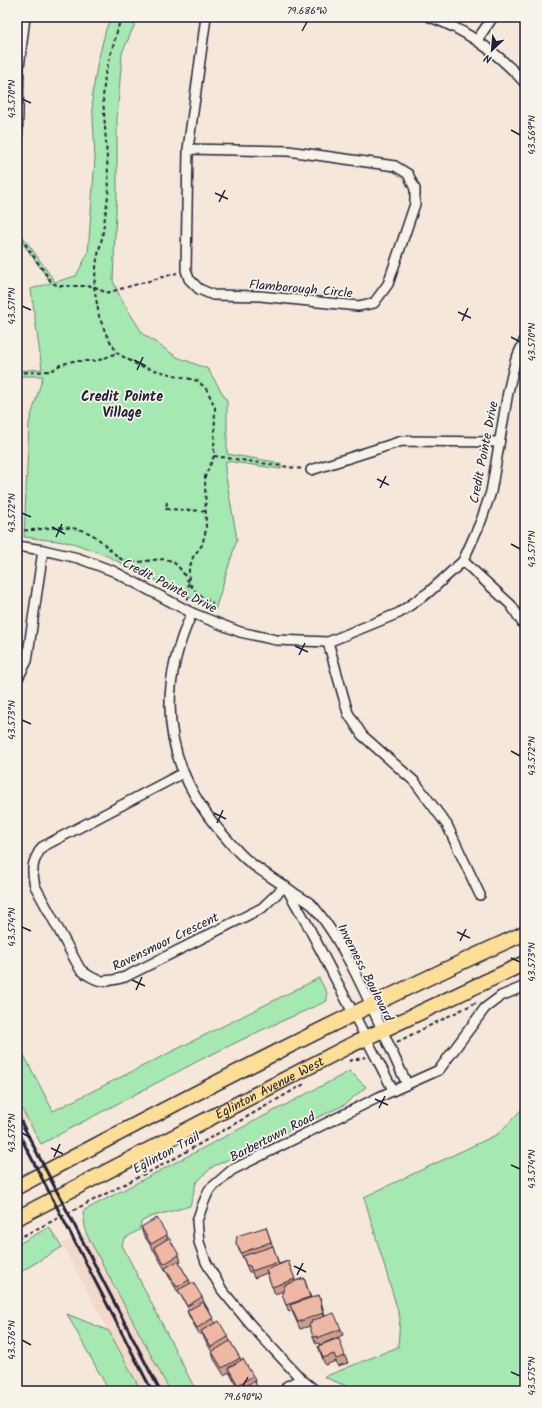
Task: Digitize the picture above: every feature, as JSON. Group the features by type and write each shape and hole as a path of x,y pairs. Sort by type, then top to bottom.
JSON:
{"main road":[{"path":"17,1186 353,1013 525,933"},
{"name":"Eglinton Avenue West","path":"17,1218 366,1037 525,963"}],"street":[{"path":"17,149 18,67 25,17"},
{"path":"186,270 188,149 206,17"},
{"path":"430,17 478,40 507,63 525,83"},
{"path":"478,40 493,17"},
{"name":"Flamborough Circle","path":"186,270 189,279 199,289 213,295 260,296 358,306 374,303 388,284 415,204 415,189 408,174 395,166 288,151 188,149"},
{"name":"Credit Pointe Drive","path":"17,546 78,558 113,570 192,613 240,632 276,640 328,642 399,613 428,592 463,561 481,521 491,492 508,392 515,362 525,339"},
{"path":"310,470 402,441 499,442"},
{"path":"17,680 28,661 43,550"},
{"path":"463,561 511,605 525,627"},
{"name":"Inverness Boulevard","path":"192,613 179,645 171,685 170,710 173,744 183,773 203,810 226,838 247,860 313,906 328,926 339,944 370,1005 407,1084"},
{"path":"328,642 348,713 362,734 415,782 448,825 480,895"},
{"name":"Ravensmoor Crescent","path":"183,773 42,846 34,859 32,871 35,886 80,969 90,978 106,982 124,976 262,908 285,886"},
{"name":"Inverness Boulevard","path":"285,886 306,922 393,1090"},
{"name":"Barbertown Road","path":"316,1391 301,1380 250,1324 222,1290 209,1267 199,1242 197,1221 210,1190 232,1170 393,1090 429,1076 439,1070 485,1008 501,996 525,986"},
{"path":"285,1391 287,1386 301,1380"}],"path":[{"path":"121,17 105,75 103,97 109,189 94,286 99,316 106,334 117,353 139,366 198,381 207,390 215,407 214,456 205,477 206,530 202,545 193,557 189,570 190,583 188,600"},
{"path":"17,232 52,283 59,286 94,286 106,293 186,270"},
{"path":"17,373 51,371 60,365 73,361 97,361 117,353"},
{"path":"214,456 310,470"},
{"path":"167,502 166,509 206,511"},
{"path":"17,530 29,531 56,526 89,533 102,540 118,557 126,562 136,563 167,559 172,561 198,594 213,603"},
{"path":"401,1040 450,1014 478,1001 480,1002"},
{"path":"348,1061 364,1058"},
{"name":"Eglinton Trail","path":"17,1239 168,1162 309,1082"}],"shaded area":[{"path":"17,1100 29,1123 17,1129"},
{"path":"86,1233 170,1391 141,1391 62,1244"}],"green space":[{"path":"111,17 138,17 122,53 117,120 117,189 113,281 121,299 143,334 177,357 208,369 227,401 227,454 281,463 281,469 226,461 225,471 237,539 215,610 105,555 73,543 24,537 29,423 43,376 17,376 17,371 42,369 31,289 51,283 17,235 17,228 55,282 76,276 88,253 95,159 92,96 98,61 106,29"},
{"path":"319,978 327,993 327,1001 200,1060 41,1144 17,1100 17,1042 53,1111"},
{"path":"350,1071 366,1087 344,1105 212,1167 196,1183 190,1206 150,1217 141,1222 139,1230 124,1239 122,1245 196,1391 170,1391 86,1233 83,1211"},
{"path":"525,1106 525,1391 359,1391 324,1377 398,1347 400,1318 364,1197 498,1134"},
{"path":"49,1227 62,1247 17,1274 17,1245"},
{"path":"67,1314 109,1331 141,1391 109,1391"}],"building":[{"path":"157,1218 167,1235 151,1244 141,1227"},
{"path":"266,1227 271,1242 241,1253 236,1243 237,1236"},
{"path":"169,1238 179,1255 164,1264 154,1247"},
{"path":"273,1246 278,1262 252,1271 250,1266 246,1265 243,1256"},
{"path":"178,1261 189,1280 177,1287 165,1268"},
{"path":"288,1261 295,1279 272,1287 266,1270"},
{"path":"304,1278 310,1297 286,1305 282,1294 285,1285"},
{"path":"193,1282 202,1297 187,1306 178,1290"},
{"path":"319,1295 323,1313 298,1322 290,1305"},
{"path":"203,1302 213,1318 197,1328 187,1311"},
{"path":"334,1313 341,1329 317,1338 317,1336 313,1337 309,1324 312,1323 311,1321"},
{"path":"219,1321 228,1337 211,1347 201,1331"},
{"path":"339,1338 345,1356 336,1359 334,1354 323,1358 318,1346"},
{"path":"230,1341 240,1358 222,1368 212,1352"},
{"path":"243,1359 253,1376 238,1385 228,1368"},
{"path":"254,1381 260,1391 237,1391"}],"railway":[{"path":"17,1114 160,1391"},
{"path":"17,1130 152,1391"}],"district":[{"name":"Credit Pointe Village","path":"122,404"}]}
